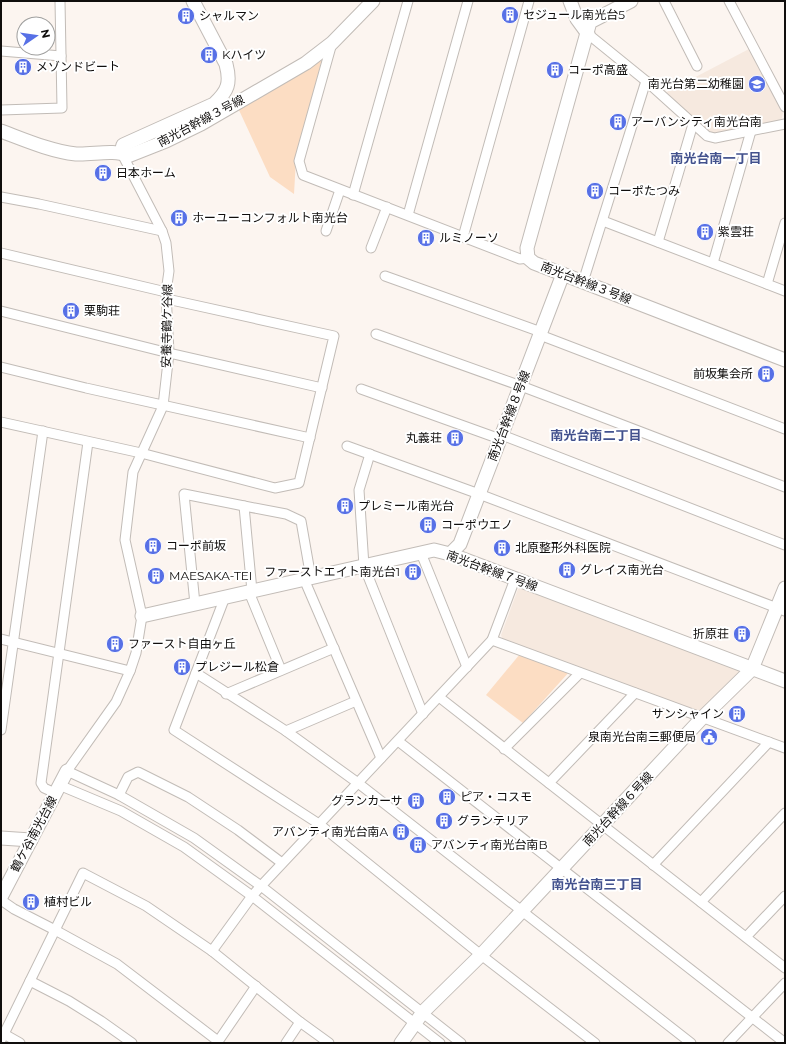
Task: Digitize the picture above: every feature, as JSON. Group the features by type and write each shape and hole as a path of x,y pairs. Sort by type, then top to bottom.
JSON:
{"street":[{"path":"1,110 62,108 60,1"},
{"path":"121,152 123,145 214,104 228,87 229,75 226,64 193,1"},
{"name":"南光台幹線３号線","path":"1,131 54,150 76,154 121,152 128,156 166,141 201,124 306,63 332,43 373,1"},
{"path":"353,195 408,1"},
{"path":"408,216 468,1"},
{"path":"462,236 529,1"},
{"path":"570,1 577,19 588,34 646,81 707,136 715,138 785,124"},
{"path":"613,5 631,1"},
{"path":"664,1 697,66"},
{"path":"729,1 785,107"},
{"name":"南光台幹線３号線","path":"613,5 590,22 588,34 527,248 528,258 534,263 785,360"},
{"path":"332,43 299,161 303,175 520,259 528,258"},
{"path":"1,51 61,56"},
{"path":"583,282 646,81"},
{"path":"658,242 693,124"},
{"path":"713,263 751,131"},
{"name":"安養寺鶴ケ谷線","path":"67,770 116,702 130,671 136,653 142,616 125,540 133,472 163,406 169,353 166,295 169,271 166,242 162,231 121,152"},
{"path":"326,231 340,190"},
{"path":"1,197 162,231"},
{"path":"371,248 387,207"},
{"path":"603,221 785,291"},
{"path":"767,284 785,223"},
{"path":"1,253 334,336 299,483 275,488 141,453 1,422"},
{"name":"南光台幹線８号線","path":"450,554 460,544 563,274"},
{"path":"385,276 541,333 785,429"},
{"path":"1,311 169,353 322,388"},
{"path":"376,334 521,386 785,487"},
{"path":"1,366 163,406 310,438"},
{"path":"361,389 501,437 785,545"},
{"path":"1,730 44,431"},
{"path":"88,442 41,783 44,788 57,789 120,811 178,844 252,896 440,1043"},
{"path":"347,446 479,494 781,609"},
{"path":"370,454 359,490 364,566 423,714"},
{"path":"195,604 184,494 286,514 301,521 308,579 334,648 381,758"},
{"path":"244,506 250,592 281,670"},
{"name":"南光台幹線７号線","path":"142,616 434,550 450,554 785,681"},
{"path":"421,553 467,667"},
{"path":"212,951 261,886 492,640 515,579"},
{"name":"南光台幹線６号線","path":"401,1043 423,1012 481,955 702,718 752,669 781,609 785,588"},
{"path":"225,597 174,730 319,824 481,955 595,1043"},
{"path":"1,639 130,671"},
{"path":"492,640 785,748"},
{"path":"226,694 334,648"},
{"path":"196,673 226,694 286,731 358,783 691,1043"},
{"path":"504,749 580,673"},
{"path":"549,783 635,693"},
{"path":"439,697 785,968"},
{"path":"286,731 356,701"},
{"path":"398,741 785,1043"},
{"path":"653,865 769,742"},
{"path":"67,770 119,795 194,838 261,886 461,1043"},
{"name":"鶴ケ谷南光台線","path":"1,897 67,770"},
{"path":"119,795 128,777 138,772 188,797 238,830 282,863"},
{"path":"701,902 785,813"},
{"path":"1,838 31,840"},
{"path":"20,1043 2,1037 83,873 146,906 212,951 300,1022 329,1043"},
{"path":"746,937 785,896"},
{"path":"1,900 14,909 117,964 218,1042 256,986"},
{"path":"30,981 69,1001 132,1043"},
{"path":"728,1043 785,983"},
{"path":"286,1043 300,1022"}],"shaded area":[{"path":"749,49 783,113 781,122 716,134 706,130 665,93"},
{"path":"322,59 296,159 294,194 270,177 238,108"},
{"path":"522,587 738,668 739,672 702,712 698,713 503,640 501,635 518,589"},
{"path":"520,654 570,671 523,723 486,695"}],"place":[{"name":"セジュール南光台5","path":"510,15"},
{"name":"シャルマン","path":"186,16"},
{"name":"Kハイツ","path":"209,55"},
{"name":"メゾンドビート","path":"23,67"},
{"name":"コーポ高盛","path":"555,70"},
{"name":"南光台第二幼稚園","path":"757,84"},
{"name":"アーバンシティ南光台南","path":"618,122"},
{"name":"日本ホーム","path":"103,173"},
{"name":"コーポたつみ","path":"595,191"},
{"name":"ホーユーコンフォルト南光台","path":"179,218"},
{"name":"紫雲荘","path":"705,232"},
{"name":"ルミノーソ","path":"426,238"},
{"name":"栗駒荘","path":"71,311"},
{"name":"前坂集会所","path":"766,374"},
{"name":"丸義荘","path":"455,438"},
{"name":"プレミール南光台","path":"345,506"},
{"name":"コーポウエノ","path":"428,525"},
{"name":"コーポ前坂","path":"153,546"},
{"name":"北原整形外科医院","path":"502,548"},
{"name":"グレイス南光台","path":"567,570"},
{"name":"ファーストエイト南光台1","path":"413,572"},
{"name":"MAESAKA-TEI","path":"156,576"},
{"name":"折原荘","path":"742,634"},
{"name":"ファースト自由ヶ丘","path":"115,644"},
{"name":"プレジール松倉","path":"182,667"},
{"name":"サンシャイン","path":"737,714"},
{"name":"泉南光台南三郵便局","path":"709,737"},
{"name":"ピア・コスモ","path":"447,797"},
{"name":"グランカーサ","path":"416,801"},
{"name":"グランテリア","path":"444,821"},
{"name":"アバンティ南光台南A","path":"401,832"},
{"name":"アバンティ南光台南B","path":"418,845"},
{"name":"植村ビル","path":"31,902"}],"district":[{"name":"南光台南一丁目","path":"716,158"},
{"name":"南光台南二丁目","path":"596,435"},
{"name":"南光台南三丁目","path":"597,884"}]}
